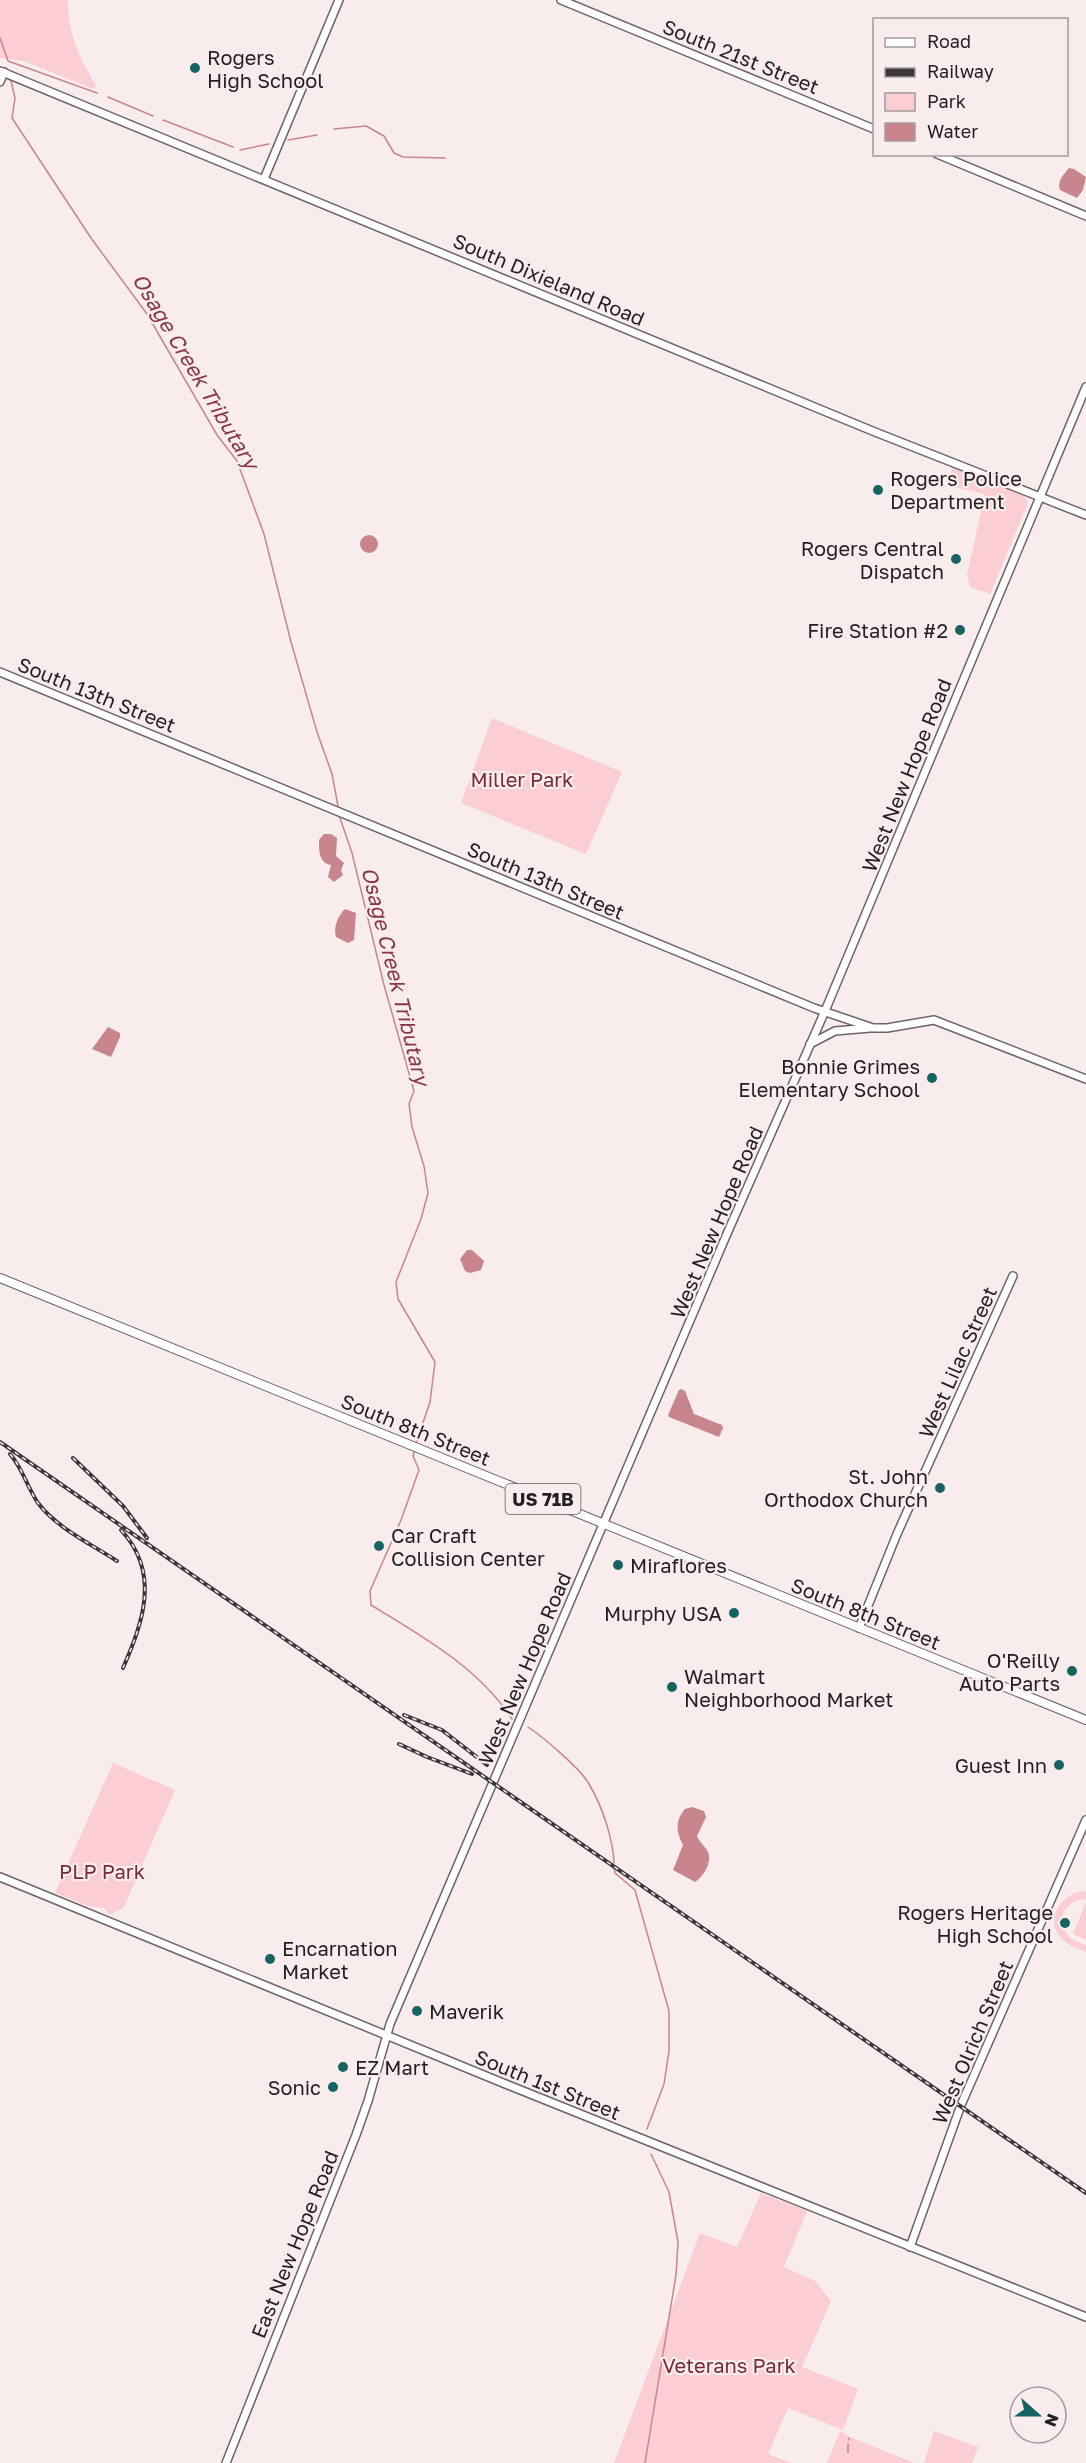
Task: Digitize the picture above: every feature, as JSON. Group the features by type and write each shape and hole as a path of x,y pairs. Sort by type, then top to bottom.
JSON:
{"main road":[{"name":"South 8th Street","path":"0,1278 1086,1720"}],"street":[{"path":"264,179 339,0"},
{"name":"South 21st Street","path":"561,0 873,129"},
{"path":"0,82 2,72"},
{"name":"South Dixieland Road","path":"2,72 876,432 1086,515"},
{"path":"942,156 1086,216"},
{"name":"West New Hope Road","path":"387,2035 603,1523 825,1011 1086,387"},
{"name":"South 13th Street","path":"0,672 825,1011 873,1028 887,1028 934,1020 1086,1079"},
{"path":"810,1044 835,1031 873,1028"},
{"name":"West Lilac Street","path":"859,1628 897,1534 1013,1276"},
{"name":"West Olrich Street","path":"910,2247 961,2105 1086,1820"},
{"name":"South 1st Street","path":"0,1877 1086,2317"},
{"name":"East New Hope Road","path":"226,2463 356,2135 387,2035"}],"green space":[{"path":"0,0 68,0 72,35 84,65 96,86 93,89 24,61 0,58"},
{"path":"957,468 1024,496 1028,503 990,594 970,587 967,575 985,494 946,485 952,469"},
{"name":"Miller Park","path":"492,718 622,772 586,854 461,803"},
{"name":"PLP Park","path":"113,1763 175,1790 124,1907 110,1915 104,1908 88,1906 55,1893"},
{"path":"1082,1891 1086,1892 1086,1899 1079,1900 1068,1907 1064,1912 1062,1924 1071,1938 1086,1945 1086,1952 1063,1940 1054,1923 1055,1915 1062,1902"},
{"path":"1086,1902 1086,1940 1073,1934"},
{"name":"Veterans Park","path":"761,2193 807,2211 784,2267 815,2281 831,2301 802,2367 858,2389 843,2430 788,2408 768,2454 791,2463 614,2463 700,2233 737,2247"},
{"path":"840,2431 848,2436 914,2463 827,2463"},
{"path":"934,2431 978,2447 972,2463 924,2463"}],"water":[{"path":"1069,168 1086,177 1083,190 1077,198 1060,190 1059,187 1060,181"},
{"path":"369,535 376,537 378,544 376,551 369,553 362,551 360,544 362,537"},
{"path":"324,834 331,834 337,838 336,856 344,863 341,870 343,875 334,882 328,877 331,865 324,862 320,852 319,840"},
{"path":"345,909 356,913 354,940 348,943 336,937 335,933 337,922"},
{"path":"108,1027 120,1033 111,1057 92,1049"},
{"path":"467,1250 472,1250 484,1261 481,1270 470,1273 465,1271 460,1259"},
{"path":"681,1389 685,1391 694,1414 722,1425 719,1437 669,1417"},
{"path":"692,1807 704,1811 706,1817 697,1836 709,1856 706,1869 695,1882 673,1870 683,1845 678,1831 678,1822 685,1809"}],"waterway":[{"path":"0,38 8,61 97,93"},
{"name":"Osage Creek Tributary","path":"11,81 15,98 12,118 91,238 147,314 217,435 237,461 264,534 291,642 317,732 332,774 338,806"},
{"path":"108,97 153,116"},
{"path":"163,120 233,147"},
{"path":"334,129 366,126 384,136 394,153 403,157 445,158"},
{"path":"288,140 317,135"},
{"path":"240,150 269,144"},
{"name":"Osage Creek Tributary","path":"340,818 352,853 384,985 414,1091 409,1104 412,1127 424,1166 428,1193 421,1219 396,1282 398,1299 435,1362 430,1402 416,1443"},
{"name":"Osage Creek Tributary","path":"415,1449 413,1456 419,1470 401,1520 370,1591 371,1605 448,1654 483,1684 512,1719"},
{"name":"Osage Creek Tributary","path":"528,1727 552,1745 589,1784 606,1822 612,1843 614,1863"},
{"name":"Osage Creek Tributary","path":"614,1868 615,1873 635,1890 669,2011 669,2051 664,2084 647,2129"},
{"name":"Osage Creek Tributary","path":"645,2463 676,2275 678,2242 669,2192 651,2154"},
{"path":"848,2444 848,2453"}],"railway":[{"path":"0,1442 1086,2193"},
{"path":"10,1454 34,1497 46,1512 64,1528 117,1561"},
{"path":"73,1458 123,1506 147,1538"},
{"path":"121,1530 133,1546 141,1563 144,1580 142,1615 123,1668"},
{"path":"404,1715 442,1730 487,1765"},
{"path":"399,1744 472,1774"}],"place":[{"name":"Rogers High School","path":"195,68"},
{"name":"Rogers Police Department","path":"878,490"},
{"name":"Rogers Central Dispatch","path":"956,559"},
{"name":"Fire Station #2","path":"960,630"},
{"name":"Bonnie Grimes Elementary School","path":"932,1078"},
{"name":"St. John Orthodox Church","path":"940,1488"},
{"name":"Car Craft Collision Center","path":"379,1546"},
{"name":"Miraflores","path":"618,1565"},
{"name":"Murphy USA","path":"734,1613"},
{"name":"O'Reilly Auto Parts","path":"1072,1671"},
{"name":"Walmart Neighborhood Market","path":"672,1687"},
{"name":"Guest Inn","path":"1059,1765"},
{"name":"Rogers Heritage High School","path":"1065,1923"},
{"name":"Encarnation Market","path":"270,1959"},
{"name":"Maverik","path":"417,2011"},
{"name":"EZ Mart","path":"343,2067"},
{"name":"Sonic","path":"333,2087"}]}
